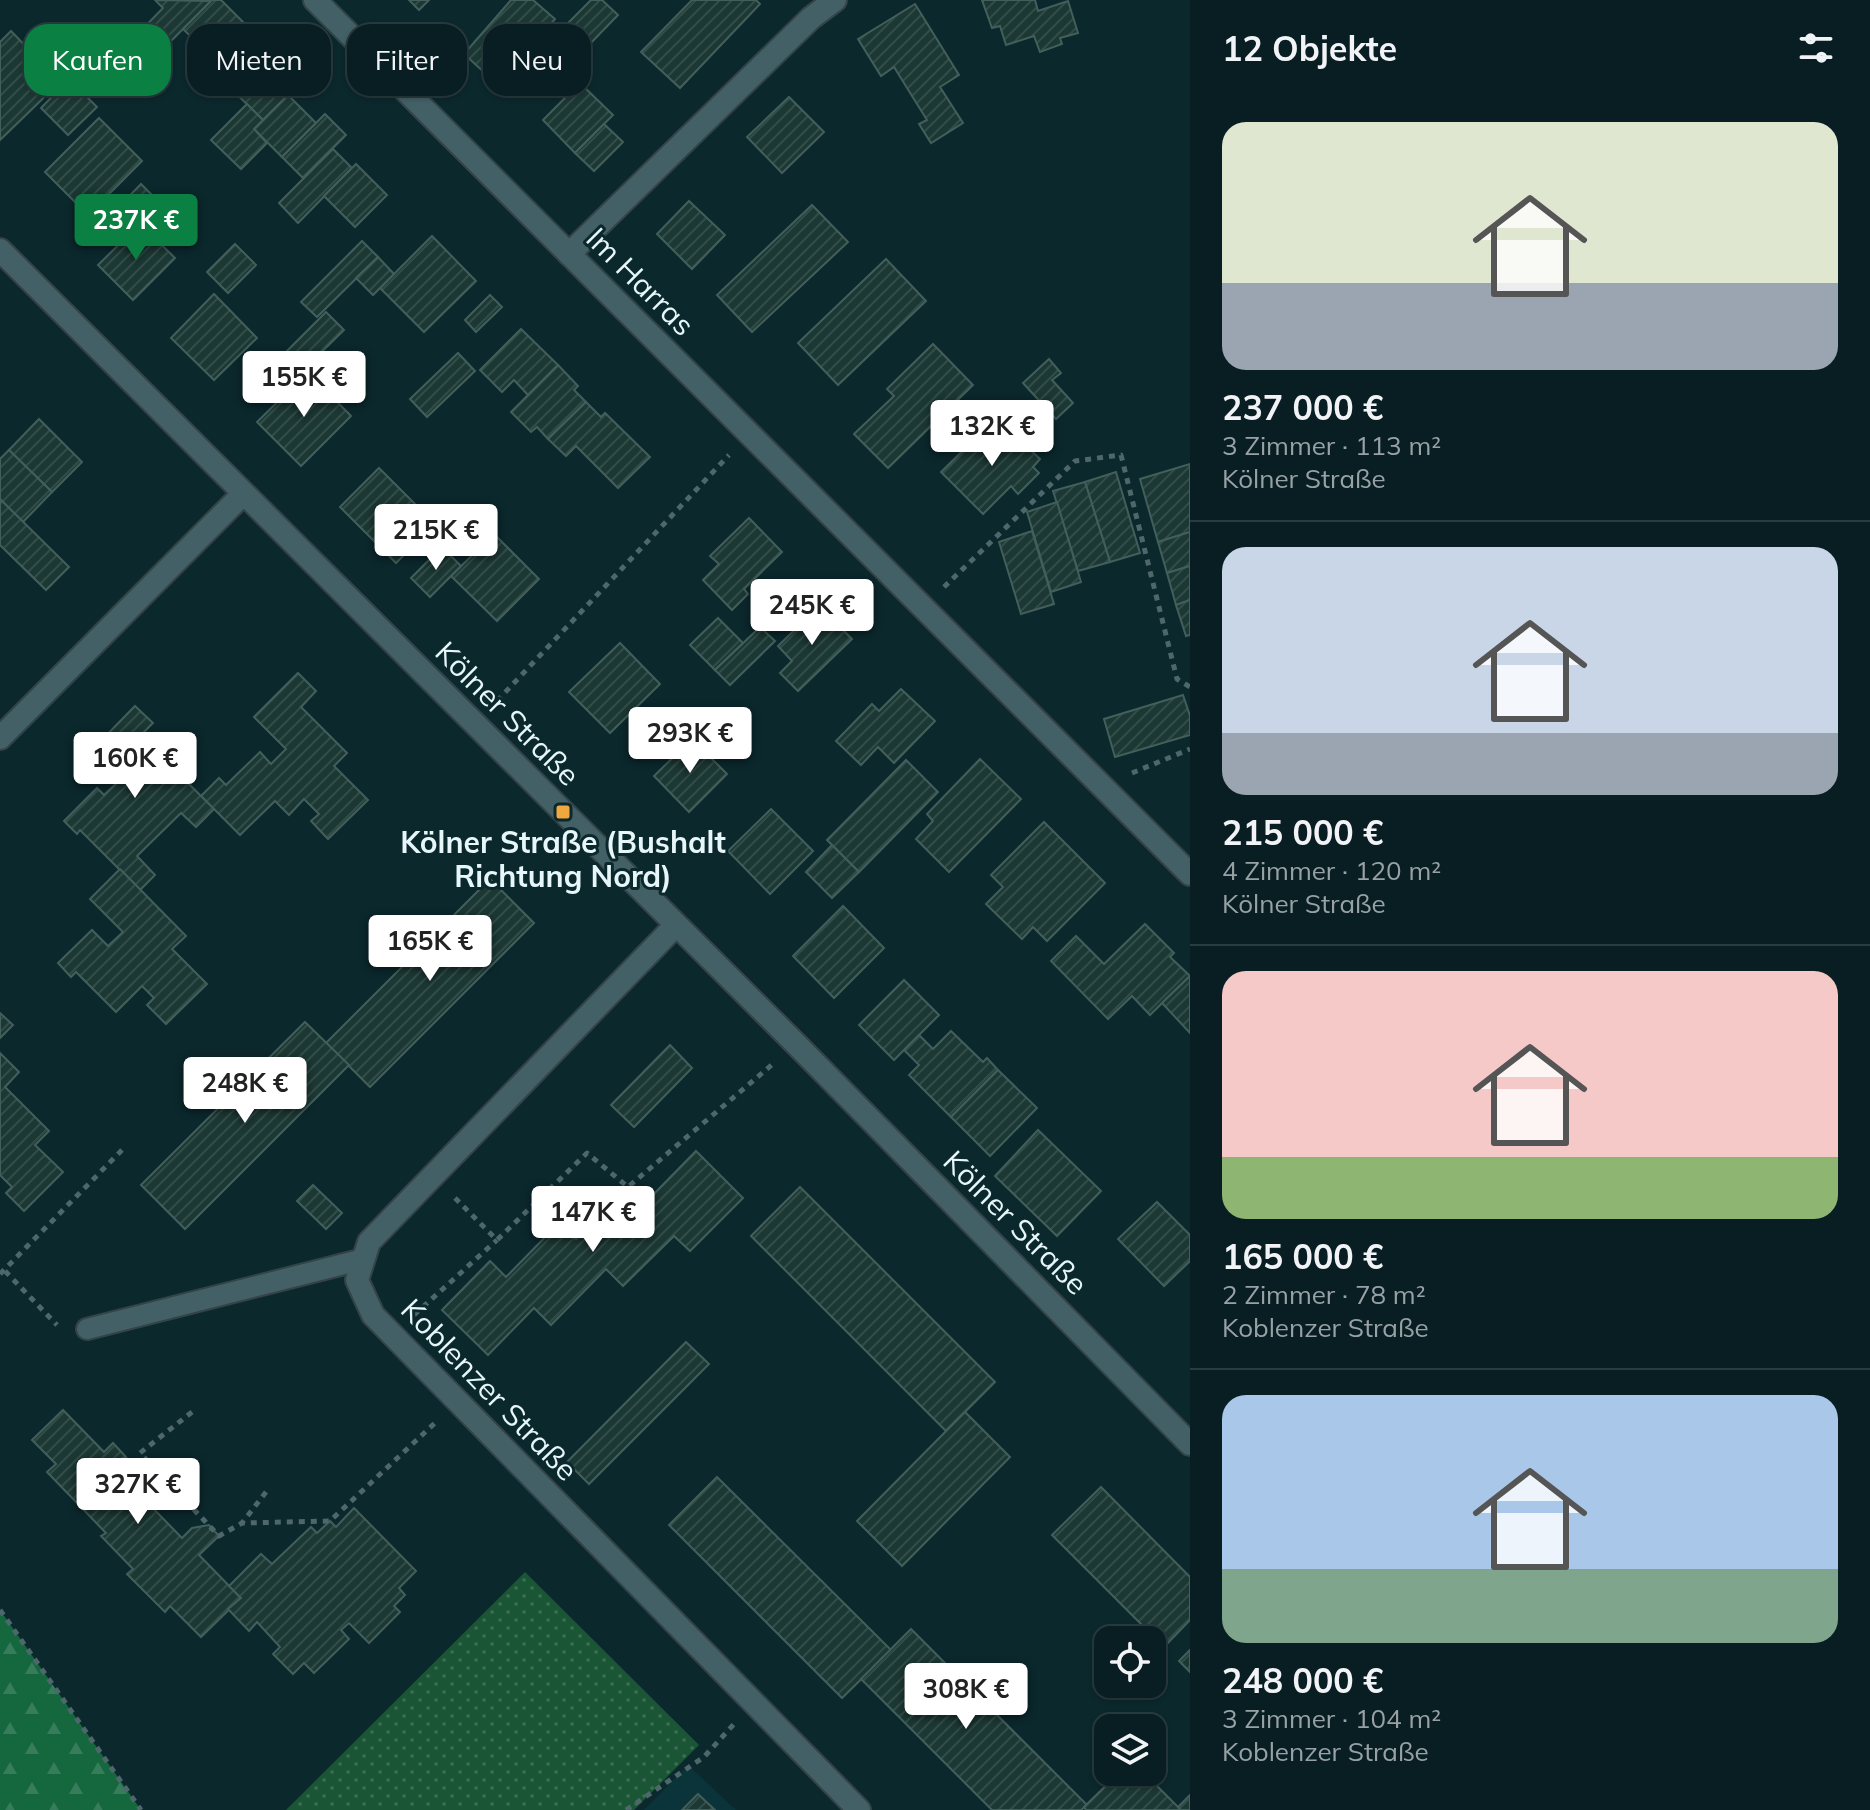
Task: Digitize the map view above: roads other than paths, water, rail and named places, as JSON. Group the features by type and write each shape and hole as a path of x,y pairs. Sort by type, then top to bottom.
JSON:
{"street":[{"name":"Im Harras","path":"315,0 1190,874"},
{"path":"569,254 811,18 835,0"},
{"name":"Kölner Straße","path":"0,250 797,1045 1190,1444"},
{"path":"0,738 243,494"},
{"path":"364,1259 369,1242 676,925"},
{"name":"Koblenzer Straße","path":"364,1259 357,1280 373,1315 859,1810"}],"lane":[{"path":"87,1329 364,1259"}],"place":[{"name":"Kölner Straße (Bushalt Richtung Nord)","path":"563,812"}]}
